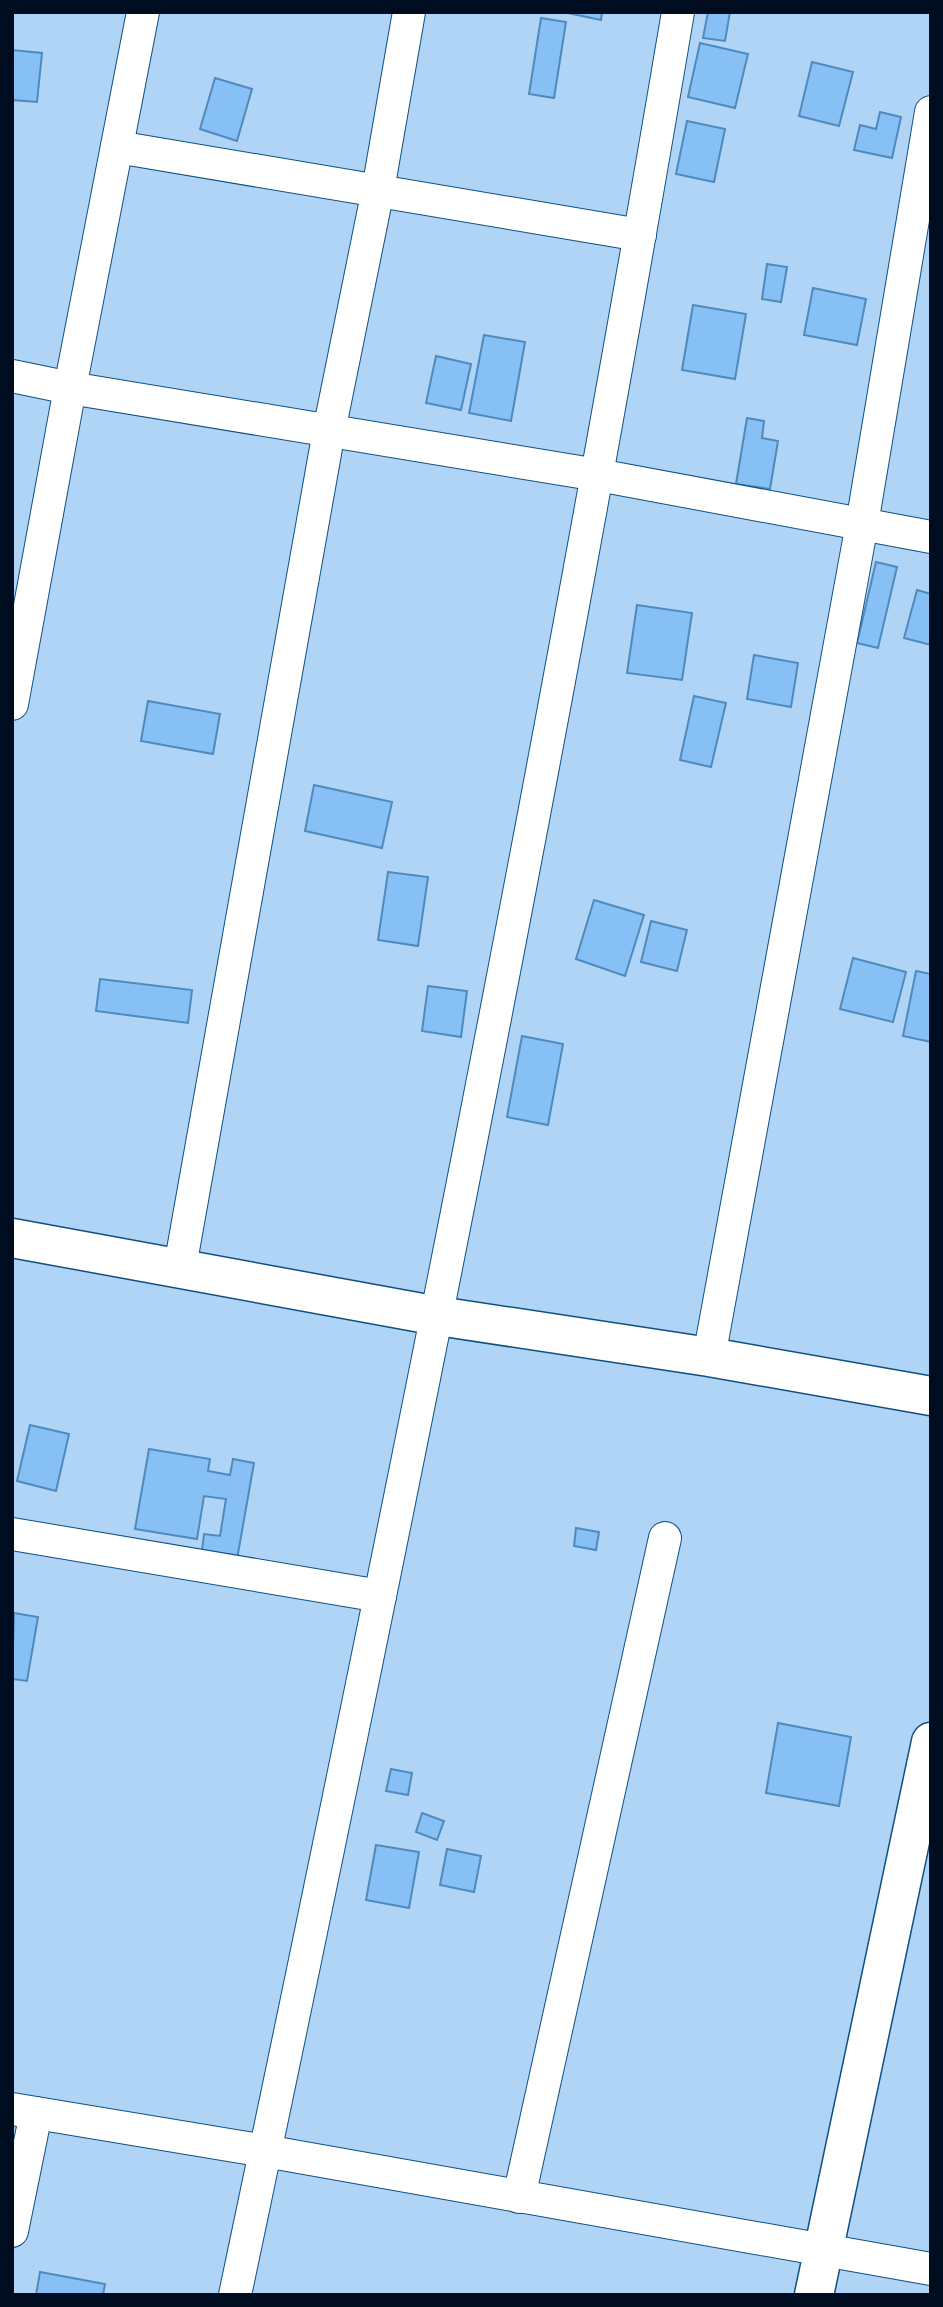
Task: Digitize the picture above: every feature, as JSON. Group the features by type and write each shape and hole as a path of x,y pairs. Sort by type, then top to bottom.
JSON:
{"street":[{"path":"12,704 69,388 143,12"},
{"path":"180,1267 329,431 378,190 409,12"},
{"path":"234,2295 438,1316 598,475 678,12"},
{"path":"709,1357 862,524 931,112"},
{"path":"117,147 640,235"},
{"path":"12,376 69,388 598,475 931,537"},
{"path":"12,1238 438,1316 709,1357 931,1396"},
{"path":"12,1534 380,1596"},
{"path":"519,2197 666,1538"},
{"path":"814,2295 931,1742"},
{"path":"12,2231 24,2111 931,2269"}],"building":[{"path":"563,12 602,12 601,20"},
{"path":"708,12 730,12 725,41 703,38"},
{"path":"541,18 566,22 554,98 529,94"},
{"path":"700,43 748,54 735,108 688,97"},
{"path":"12,50 42,53 37,102 12,100"},
{"path":"812,62 853,72 839,126 799,116"},
{"path":"215,78 252,89 237,141 200,129"},
{"path":"880,112 901,117 892,158 854,150 860,125 876,129"},
{"path":"687,121 725,129 714,182 676,174"},
{"path":"767,264 787,267 781,302 762,299"},
{"path":"813,288 866,299 857,345 804,335"},
{"path":"693,305 746,314 735,379 682,370"},
{"path":"484,335 525,342 511,421 469,413"},
{"path":"436,356 471,364 461,410 426,403"},
{"path":"747,418 764,421 762,438 778,441 770,489 736,484"},
{"path":"876,562 897,567 878,648 857,643"},
{"path":"917,590 931,594 931,645 904,638"},
{"path":"637,605 692,613 682,680 627,673"},
{"path":"754,655 798,663 791,707 747,699"},
{"path":"694,696 726,703 711,767 680,760"},
{"path":"148,701 220,714 213,754 141,741"},
{"path":"314,785 392,802 382,848 305,831"},
{"path":"388,872 428,877 418,946 378,940"},
{"path":"594,900 644,915 625,976 576,959"},
{"path":"651,921 687,930 677,971 641,962"},
{"path":"853,958 906,972 893,1022 840,1009"},
{"path":"916,971 931,974 931,1042 903,1036"},
{"path":"100,979 192,990 188,1023 96,1011"},
{"path":"428,986 467,991 461,1037 422,1031"},
{"path":"522,1036 563,1044 548,1125 507,1117"},
{"path":"30,1425 69,1434 56,1491 17,1481"},
{"path":"149,1449 210,1459 208,1471 230,1475 233,1459 254,1463 236,1565 201,1559 204,1534 220,1536 226,1499 204,1496 197,1539 135,1529"},
{"path":"576,1528 599,1532 596,1550 574,1546"},
{"path":"14,1613 38,1617 27,1681 12,1679"},
{"path":"778,1723 851,1737 839,1806 766,1793"},
{"path":"391,1769 412,1773 408,1795 386,1791"},
{"path":"422,1813 444,1821 437,1840 416,1832"},
{"path":"376,1845 419,1852 409,1908 366,1900"},
{"path":"447,1849 481,1856 474,1892 440,1885"},
{"path":"40,2272 105,2284 103,2295 36,2295"}]}
